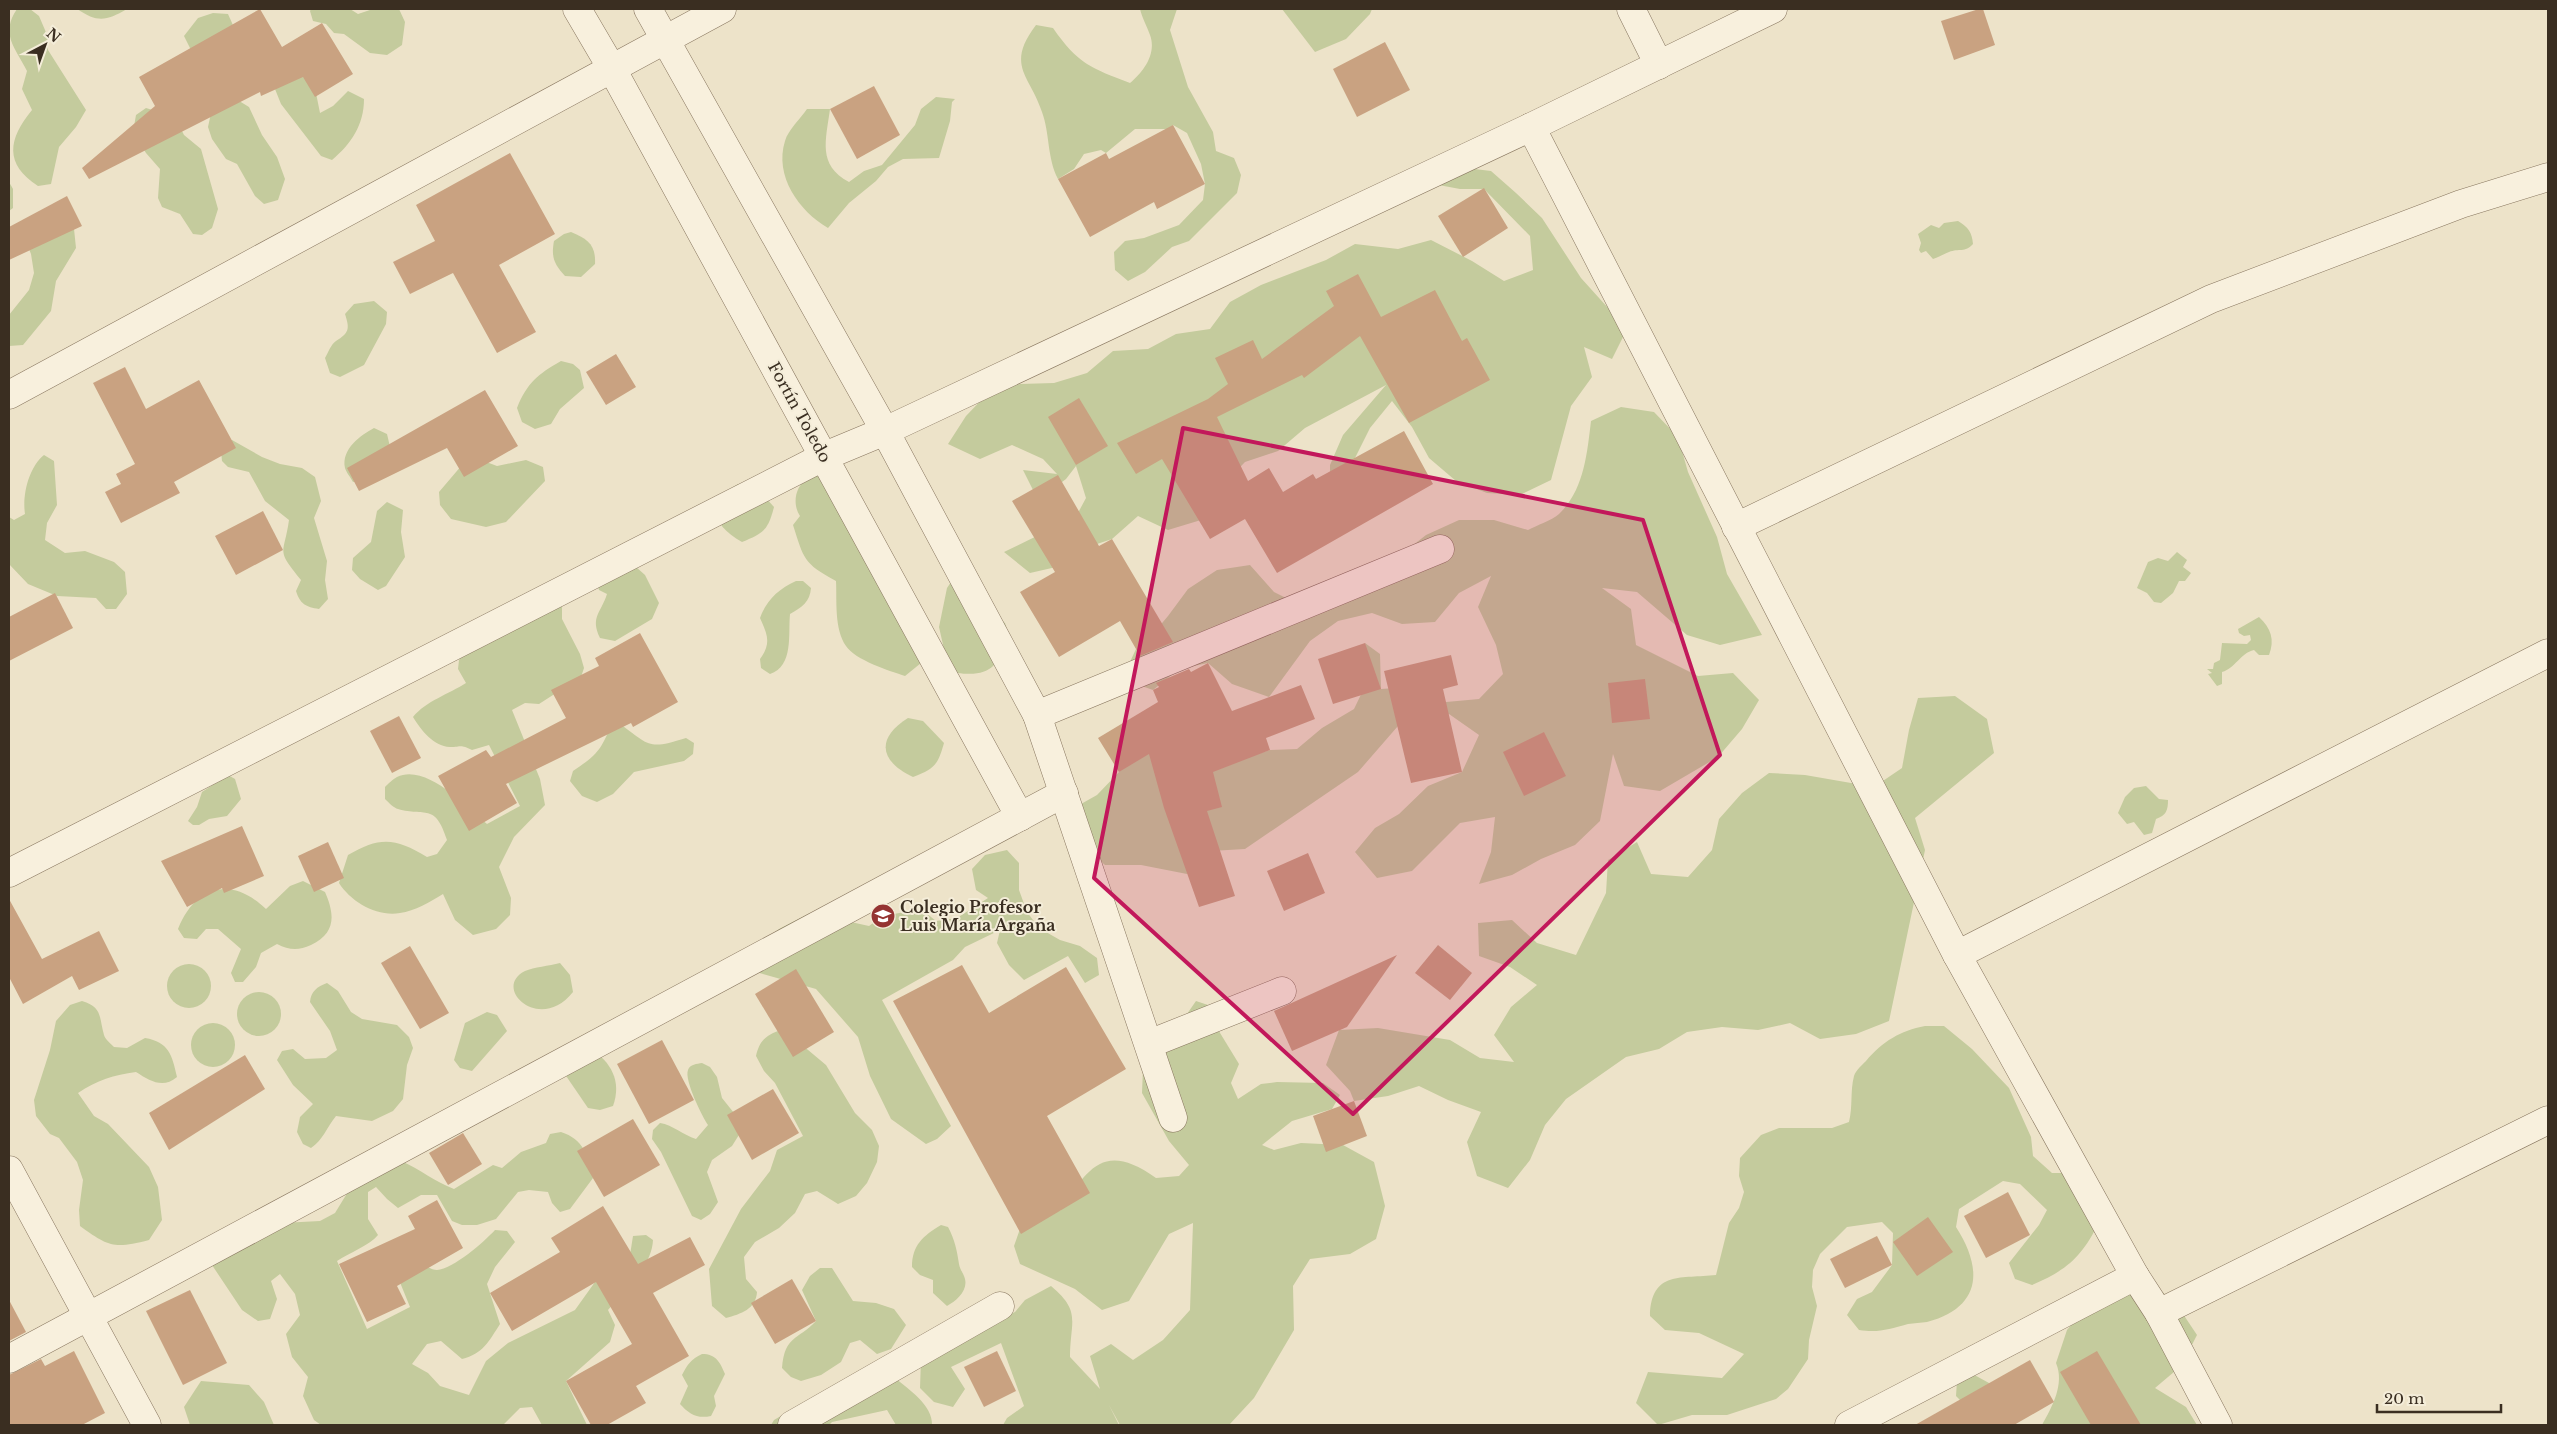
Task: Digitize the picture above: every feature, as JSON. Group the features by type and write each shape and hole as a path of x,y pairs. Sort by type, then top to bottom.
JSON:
{"street":[{"name":"Fortín Toledo","path":"577,9 611,67 1020,817"},
{"path":"648,9 885,431 1037,715 1173,1118"},
{"path":"9,395 611,67 722,9"},
{"path":"1631,9 1659,65"},
{"path":"9,873 824,456 885,431 1531,127 1774,9"},
{"path":"1531,127 1957,955 2135,1276 2159,1313 2218,1425"},
{"path":"1736,527 2211,299 2461,204 2548,177"},
{"path":"1037,715 1440,549"},
{"path":"1957,955 2548,653"},
{"path":"9,1359 1064,793"},
{"path":"1149,1044 1282,991"},
{"path":"2159,1313 2548,1120"},
{"path":"9,1170 147,1425"},
{"path":"1849,1425 2135,1276"},
{"path":"792,1425 1000,1306"}],"highlighted area":[{"path":"1183,428 1643,520 1720,755 1353,1114 1094,878"}],"green space":[{"path":"17,9 30,9 39,16 48,37 48,50 86,110 76,127 59,147 51,184 38,186 27,178 19,169 13,151 18,131 32,110 22,89 27,71 11,40 10,26"},
{"path":"77,9 127,9 102,19 91,17"},
{"path":"311,9 350,9 358,14 373,9 399,9 405,22 402,45 387,55 370,53 344,34 334,33 326,24 313,21"},
{"path":"1140,9 1177,9 1170,30 1188,87 1213,132 1216,151 1234,158 1241,175 1237,193 1189,241 1172,247 1145,272 1128,281 1115,270 1114,252 1125,241 1144,238 1179,225 1203,200 1205,184 1201,164 1187,133 1173,125 1170,129 1135,129 1106,153 1101,150 1084,154 1074,169 1058,179 1052,163 1042,112 1023,70 1021,61 1022,51 1027,39 1036,25 1053,28 1070,50 1086,63 1130,83 1140,74 1148,62 1152,49 1150,35"},
{"path":"1282,9 1372,9 1370,14 1346,39 1315,52"},
{"path":"213,13 228,14 236,32 199,66 184,36 198,18"},
{"path":"279,75 313,78 320,113 333,106 348,91 364,99 359,126 350,141 332,160 321,156 281,104 275,89"},
{"path":"231,96 249,107 262,135 277,157 285,179 278,200 264,204 255,196 237,164 226,159 212,139 208,127 211,113"},
{"path":"936,97 955,99 952,102 950,121 939,158 903,159 888,167 876,181 849,203 828,228 817,221 799,202 786,179 782,154 785,141 792,128 807,109 830,109 826,141 828,160 832,168 849,182 864,171 882,165 915,125 921,109"},
{"path":"146,108 175,117 184,135 201,149 218,209 212,228 202,235 193,234 180,214 162,207 158,198 160,169 146,153 133,132 136,115"},
{"path":"1458,167 1491,171 1516,193 1542,218 1581,278 1627,329 1612,359 1584,347 1592,377 1571,406 1551,480 1520,495 1487,493 1456,481 1429,458 1412,427 1392,401 1370,428 1355,458 1353,472 1330,501 1330,465 1343,435 1386,385 1305,428 1278,451 1245,462 1220,488 1201,520 1168,530 1138,516 1112,539 1094,545 1065,565 1030,573 1004,552 1051,529 1079,511 1086,498 1076,466 1066,479 1038,500 1023,470 1057,474 1043,459 1012,445 980,459 948,444 966,416 989,392 1020,384 1054,383 1087,373 1113,351 1148,349 1176,334 1210,329 1230,302 1261,285 1326,260 1355,244 1398,249 1431,240 1472,261 1504,281 1533,270 1530,236 1484,189 1460,189 1428,183"},
{"path":"9,182 13,189 13,208 9,211"},
{"path":"1958,221 1967,228 1972,236 1973,244 1970,247 1949,252 1933,259 1926,251 1921,253 1919,250 1921,243 1918,234 1931,225 1939,228 1944,223"},
{"path":"74,229 76,248 56,281 51,311 23,345 9,346 9,315 29,290 34,273 31,254 22,231"},
{"path":"571,232 590,243 594,252 595,264 581,277 565,276 558,268 553,256 554,241 564,234"},
{"path":"374,301 387,312 386,324 364,365 340,377 330,373 325,358 334,342 346,333 348,323 345,314 354,304"},
{"path":"561,361 573,364 580,370 584,388 560,409 551,424 535,429 522,422 517,408 534,380"},
{"path":"1621,407 1654,412 1678,437 1688,472 1717,537 1727,574 1762,635 1720,645 1687,635 1637,592 1602,588 1631,609 1636,645 1698,676 1733,673 1759,700 1742,729 1718,757 1660,791 1624,786 1613,754 1600,821 1575,845 1541,859 1512,875 1479,884 1491,852 1495,817 1460,823 1412,871 1377,878 1355,852 1375,828 1399,814 1428,786 1462,772 1479,735 1449,714 1398,726 1358,772 1245,849 1211,851 1187,874 1141,865 1105,865 1081,844 1065,813 1097,795 1143,747 1239,760 1270,750 1297,749 1322,728 1354,709 1368,680 1365,643 1380,654 1381,689 1410,687 1446,702 1479,699 1503,674 1496,645 1478,607 1491,576 1459,593 1435,622 1402,624 1372,613 1338,621 1310,641 1269,697 1232,684 1208,663 1179,669 1153,690 1122,679 1136,649 1147,641 1188,589 1217,570 1250,565 1274,592 1306,608 1398,557 1426,535 1459,520 1494,520 1528,530 1552,519 1567,504 1579,483 1586,459 1591,421"},
{"path":"374,428 387,434 394,464 366,480 353,482 345,468 346,455 358,439"},
{"path":"232,440 262,457 280,464 302,468 315,477 321,501 314,518 327,561 325,580 328,599 319,609 304,604 299,599 296,591 301,580 284,556 283,552 289,520 265,501 249,472 228,467 222,461 221,451"},
{"path":"44,455 54,461 57,505 47,523 45,540 65,553 85,551 114,562 125,572 127,594 116,609 106,609 96,598 57,596 28,584 9,564 9,517 14,520 25,514 24,507 28,482 34,467"},
{"path":"481,460 497,466 526,460 543,467 545,481 506,522 486,527 451,519 440,505 439,492 462,465"},
{"path":"827,472 921,663 905,676 857,656 846,646 838,623 836,581 811,564 806,559 800,546 793,525 800,516 796,506 798,490 808,478"},
{"path":"738,484 754,485 774,507 770,521 764,530 742,542 724,528 716,514 717,506 721,499"},
{"path":"387,502 403,510 401,532 405,557 386,586 378,590 360,579 352,570 353,558 371,542 377,511"},
{"path":"2177,552 2187,560 2183,567 2191,573 2185,581 2179,581 2173,593 2161,603 2154,602 2147,593 2137,588 2148,562 2158,558 2168,561"},
{"path":"636,567 645,575 659,603 652,619 615,641 600,638 596,620 607,594 599,590 597,584"},
{"path":"953,579 1005,623 1011,641 996,664 984,671 968,674 957,673 946,658 939,627 947,588"},
{"path":"796,581 803,581 811,588 809,597 805,604 790,614 786,657 778,670 770,674 761,668 760,659 766,648 767,638 760,618 766,605 774,595"},
{"path":"562,600 562,619 580,654 584,668 581,677 539,704 525,703 512,710 540,779 545,805 514,837 499,867 511,898 510,915 496,929 473,935 455,920 443,894 417,908 400,913 382,913 365,907 350,896 339,883 348,855 369,845 388,842 406,846 427,857 437,854 447,840 443,828 433,816 428,813 398,809 385,799 385,787 395,778 408,774 433,781 457,798 487,824 520,806 489,745 472,750 463,746 450,747 438,744 428,736 413,717 424,706 466,683 458,669 459,660 479,634"},
{"path":"2259,617 2271,634 2272,644 2269,655 2259,655 2254,650 2249,652 2222,672 2222,684 2217,686 2208,674 2212,673 2207,669 2213,669 2214,663 2220,660 2222,643 2247,644 2251,640 2250,635 2244,636 2239,633 2238,629"},
{"path":"1955,696 1987,719 1994,753 1915,818 1925,850 1889,1021 1856,1034 1820,1039 1790,1023 1758,1030 1722,1027 1687,1032 1659,1049 1626,1057 1566,1099 1545,1125 1530,1160 1508,1188 1477,1176 1467,1142 1481,1112 1448,1100 1419,1086 1388,1096 1354,1101 1350,1091 1326,1065 1339,1030 1378,1028 1450,1040 1480,1058 1514,1062 1494,1035 1511,1007 1537,985 1510,967 1479,956 1478,923 1512,920 1537,943 1576,955 1606,893 1608,860 1637,842 1651,874 1688,877 1712,850 1719,819 1742,793 1769,773 1805,775 1874,787 1902,768 1909,730 1918,698"},
{"path":"908,718 923,721 944,743 940,756 934,765 913,777 893,764 888,757 886,749 890,733"},
{"path":"619,723 650,744 664,744 686,738 694,743 693,754 684,761 634,772 613,794 597,802 582,796 570,781 573,771 596,753 610,728"},
{"path":"228,775 235,779 241,799 227,816 209,819 199,825 193,825 188,821 197,807 202,792"},
{"path":"2146,786 2159,799 2168,800 2168,804 2164,814 2156,819 2152,833 2144,835 2134,822 2127,824 2118,813 2125,797 2134,788"},
{"path":"1007,850 1019,863 1019,890 1027,912 1039,928 1060,940 1080,946 1097,958 1099,975 1085,983 1068,956 1024,980 1009,965 997,943 1000,930 965,947 953,960 882,1000 951,1126 937,1139 926,1144 891,1119 870,1076 858,1037 816,989 756,972 763,941 779,929 810,913 869,926 883,916 921,909 936,921 957,918 988,898 976,890 972,869 985,855"},
{"path":"303,881 325,892 332,916 329,929 319,940 306,947 294,949 277,944 261,953 256,967 243,982 235,982 231,973 241,949 218,929 206,929 197,939 184,938 178,929 194,903 216,890 228,889 240,892 266,909 290,886"},
{"path":"560,963 570,975 573,992 560,1004 547,1009 534,1008 524,1004 517,996 514,987 516,979 525,971 533,968"},
{"path":"193,964 205,970 210,977 210,995 205,1002 198,1007 185,1008 173,1002 168,995 167,982 173,970 180,965"},
{"path":"327,983 338,991 351,1012 362,1019 397,1025 409,1037 413,1048 407,1065 403,1099 393,1111 372,1121 336,1116 322,1137 311,1148 303,1144 297,1132 300,1117 313,1104 293,1085 277,1060 282,1051 293,1049 305,1059 326,1058 337,1050 330,1031 310,1002 315,990"},
{"path":"255,992 263,992 275,998 281,1014 275,1030 263,1036 255,1036 243,1030 237,1018 237,1010 243,998"},
{"path":"82,1001 94,1006 97,1010 105,1036 114,1047 127,1048 145,1038 164,1046 171,1056 177,1077 167,1083 162,1083 151,1081 136,1072 106,1079 78,1093 94,1116 108,1124 149,1167 158,1187 162,1220 149,1240 128,1245 105,1242 80,1226 79,1210 83,1180 77,1162 59,1138 50,1134 36,1116 34,1100 50,1050 56,1021 70,1005"},
{"path":"1196,1001 1211,1006 1217,1028 1239,1064 1231,1083 1238,1099 1261,1084 1277,1082 1323,1083 1340,1095 1332,1109 1292,1121 1262,1145 1274,1150 1301,1143 1343,1145 1374,1162 1385,1206 1376,1239 1350,1254 1310,1259 1293,1286 1294,1330 1254,1398 1229,1425 1120,1425 1109,1405 1119,1425 1003,1425 1007,1418 1024,1406 1001,1343 951,1367 965,1389 953,1407 934,1402 920,1388 921,1359 985,1325 1015,1312 1025,1300 1051,1286 1061,1295 1071,1310 1070,1357 1100,1389 1090,1356 1111,1344 1133,1360 1163,1340 1190,1310 1193,1223 1169,1234 1129,1301 1102,1310 1075,1289 1020,1264 1014,1246 1026,1212 1060,1211 1080,1182 1100,1164 1111,1161 1124,1162 1138,1167 1156,1178 1179,1176 1189,1165 1169,1141 1142,1093 1143,1069 1180,1024"},
{"path":"487,1012 497,1015 507,1031 472,1071 460,1068 454,1060 465,1023"},
{"path":"217,1023 229,1029 234,1036 234,1054 229,1061 222,1066 209,1067 201,1064 194,1057 191,1041 194,1033 201,1026"},
{"path":"1925,1026 1944,1026 1972,1049 2009,1088 2031,1137 2033,1156 2052,1173 2069,1173 2099,1222 2093,1234 2080,1253 2055,1274 2032,1285 2015,1279 2009,1263 2039,1225 2047,1210 2020,1184 2003,1181 1959,1209 1956,1227 1971,1257 1973,1272 1972,1285 1959,1307 1927,1322 1908,1324 1884,1330 1866,1331 1859,1330 1847,1315 1857,1299 1872,1292 1892,1265 1893,1233 1882,1222 1847,1227 1820,1254 1813,1270 1812,1287 1817,1306 1809,1340 1808,1359 1788,1389 1776,1399 1727,1415 1692,1415 1658,1425 1636,1403 1648,1372 1722,1378 1744,1354 1699,1333 1665,1330 1650,1316 1652,1301 1656,1291 1662,1284 1680,1278 1716,1275 1729,1223 1739,1208 1744,1192 1739,1176 1740,1158 1761,1135 1779,1128 1832,1128 1849,1122 1854,1076 1858,1070 1879,1048 1892,1038"},
{"path":"783,1029 826,1065 855,1113 872,1130 879,1146 877,1162 867,1183 856,1196 838,1204 817,1191 805,1194 795,1213 779,1228 755,1242 744,1257 746,1279 757,1292 756,1298 747,1310 726,1318 712,1306 709,1269 741,1209 770,1171 777,1150 803,1136 775,1083 764,1071 756,1056 765,1038"},
{"path":"590,1048 604,1059 615,1080 616,1088 613,1106 600,1110 588,1108 562,1070"},
{"path":"702,1063 710,1067 717,1077 722,1098 738,1118 742,1130 732,1146 712,1160 707,1172 718,1202 710,1214 701,1220 692,1216 661,1152 652,1139 653,1130 660,1123 696,1139 708,1125 694,1098 687,1075 690,1067"},
{"path":"561,1132 575,1139 584,1149 593,1178 570,1209 560,1212 552,1203 548,1192 529,1190 518,1192 496,1219 477,1225 462,1225 452,1221 437,1195 421,1195 398,1208 376,1187 368,1192 368,1219 378,1235 365,1246 337,1261 367,1329 410,1307 397,1275 419,1262 435,1270 444,1268 468,1254 495,1230 507,1231 515,1242 495,1267 487,1284 500,1324 489,1341 475,1354 462,1359 441,1341 427,1344 412,1364 428,1373 440,1386 469,1395 486,1361 508,1343 575,1310 605,1268 630,1255 633,1236 646,1235 653,1240 643,1269 608,1310 615,1325 610,1342 566,1381 587,1425 542,1425 532,1407 520,1408 503,1425 321,1425 314,1420 303,1396 308,1377 292,1357 286,1334 300,1315 295,1294 280,1274 271,1281 277,1299 270,1319 258,1321 242,1310 210,1262 282,1223 320,1221 335,1213 354,1182 401,1161 454,1189 493,1165 502,1168 521,1152 546,1143 550,1134"},
{"path":"941,1225 948,1227 952,1236 965,1283 965,1288 960,1295 947,1306 933,1293 933,1280 920,1275 912,1267 916,1247 924,1237"},
{"path":"820,1268 832,1268 853,1301 876,1303 894,1309 906,1325 891,1349 877,1354 860,1340 850,1343 841,1362 821,1375 801,1381 791,1377 782,1368 789,1344 816,1321 802,1290 810,1276"},
{"path":"2151,1282 2177,1305 2197,1335 2181,1366 2155,1388 2186,1407 2197,1425 2042,1425 2056,1395 2059,1379 2056,1363 2067,1330 2089,1304"},
{"path":"702,1354 714,1357 725,1374 714,1396 716,1406 711,1416 706,1417 694,1415 680,1404 688,1386 682,1375 690,1363"},
{"path":"1958,1366 1989,1383 2001,1394 2014,1425 1981,1425 1980,1420 1956,1396"},
{"path":"894,1377 924,1404 931,1418 932,1425 896,1425 887,1410 832,1422 829,1425 771,1425 774,1420 796,1407 808,1418"},
{"path":"201,1381 249,1385 264,1402 274,1425 190,1425 184,1407"}],"building":[{"path":"260,9 282,47 322,23 353,74 315,97 303,77 261,96 260,92 89,179 82,168 155,106 139,77"},
{"path":"1983,9 1995,45 1954,60 1941,21"},
{"path":"1385,42 1410,90 1357,117 1333,69"},
{"path":"874,86 900,135 857,159 830,109"},
{"path":"1173,125 1205,184 1157,209 1154,202 1090,237 1058,179 1106,153 1109,159"},
{"path":"510,153 555,234 499,265 536,332 497,353 453,273 410,294 393,262 435,241 416,205"},
{"path":"1484,188 1508,228 1463,257 1438,216"},
{"path":"67,196 82,226 9,260 9,227"},
{"path":"1358,274 1381,317 1435,290 1462,341 1467,338 1490,380 1409,423 1360,336 1304,378 1302,375 1217,417 1248,481 1269,468 1283,492 1313,474 1316,479 1404,431 1433,484 1277,573 1245,519 1210,539 1162,459 1136,474 1117,443 1208,399 1228,384 1215,358 1253,340 1262,359 1334,306 1326,291"},
{"path":"616,354 636,387 606,405 586,372"},
{"path":"125,367 146,409 199,380 236,448 174,482 180,493 121,523 105,492 121,484 116,474 135,464 93,383"},
{"path":"485,390 518,446 464,477 447,448 359,491 347,468"},
{"path":"1079,398 1108,446 1076,465 1048,417"},
{"path":"1058,475 1099,546 1112,539 1173,642 1140,656 1120,621 1059,657 1020,592 1055,572 1012,501"},
{"path":"263,511 283,550 236,575 215,536"},
{"path":"55,593 73,628 9,661 9,617"},
{"path":"640,633 678,702 633,727 631,723 506,784 517,803 469,831 438,776 486,750 491,757 566,718 551,690 599,666 595,658"},
{"path":"1365,643 1381,689 1333,704 1318,659"},
{"path":"1451,655 1458,685 1443,689 1462,772 1411,783 1384,671"},
{"path":"1208,663 1232,711 1301,685 1315,719 1266,738 1270,750 1213,772 1222,807 1207,811 1235,896 1199,907 1164,808 1149,754 1119,772 1098,738 1158,702 1153,690 1159,687 1156,683 1189,669 1191,672"},
{"path":"1645,679 1650,719 1612,723 1608,683"},
{"path":"399,716 421,758 392,773 370,731"},
{"path":"1544,732 1566,776 1524,796 1503,752"},
{"path":"242,826 264,876 224,893 222,888 187,907 161,861"},
{"path":"328,842 344,878 314,892 298,856"},
{"path":"1308,853 1325,893 1284,911 1267,871"},
{"path":"9,899 42,959 99,931 119,971 79,990 72,976 23,1004 9,977"},
{"path":"1438,945 1472,973 1450,1000 1415,973"},
{"path":"410,946 449,1013 420,1029 381,963"},
{"path":"1397,955 1347,1027 1292,1051 1274,1011"},
{"path":"962,965 989,1013 1066,967 1126,1069 1047,1116 1090,1193 1021,1234 893,1001"},
{"path":"796,969 834,1032 793,1057 755,994"},
{"path":"662,1040 694,1100 649,1124 617,1064"},
{"path":"245,1055 265,1089 169,1150 149,1113"},
{"path":"773,1089 799,1133 752,1160 727,1115"},
{"path":"1354,1101 1367,1136 1326,1152 1313,1116"},
{"path":"633,1119 660,1165 604,1197 577,1151"},
{"path":"463,1133 482,1164 448,1185 429,1153"},
{"path":"2008,1192 2030,1235 1986,1258 1964,1216"},
{"path":"437,1200 463,1248 397,1286 406,1304 367,1322 339,1264 415,1229 408,1216"},
{"path":"603,1206 638,1264 690,1237 705,1265 653,1293 689,1356 636,1386 646,1403 607,1425 591,1425 566,1381 632,1344 596,1282 512,1331 490,1293 560,1252 551,1238"},
{"path":"1928,1217 1953,1252 1917,1276 1893,1242"},
{"path":"1877,1236 1892,1265 1845,1288 1830,1259"},
{"path":"792,1279 816,1321 775,1344 751,1303"},
{"path":"190,1290 227,1363 183,1385 146,1311"},
{"path":"9,1300 26,1332 9,1341"},
{"path":"74,1351 105,1413 82,1425 9,1425 9,1375 41,1359 45,1366"},
{"path":"997,1351 1016,1391 984,1407 964,1367"},
{"path":"2097,1351 2141,1425 2091,1425 2060,1372"},
{"path":"2030,1360 2054,1402 2014,1425 1915,1425"}],"place":[{"name":"Colegio Profesor Luis María Argaña","path":"883,916"}]}
